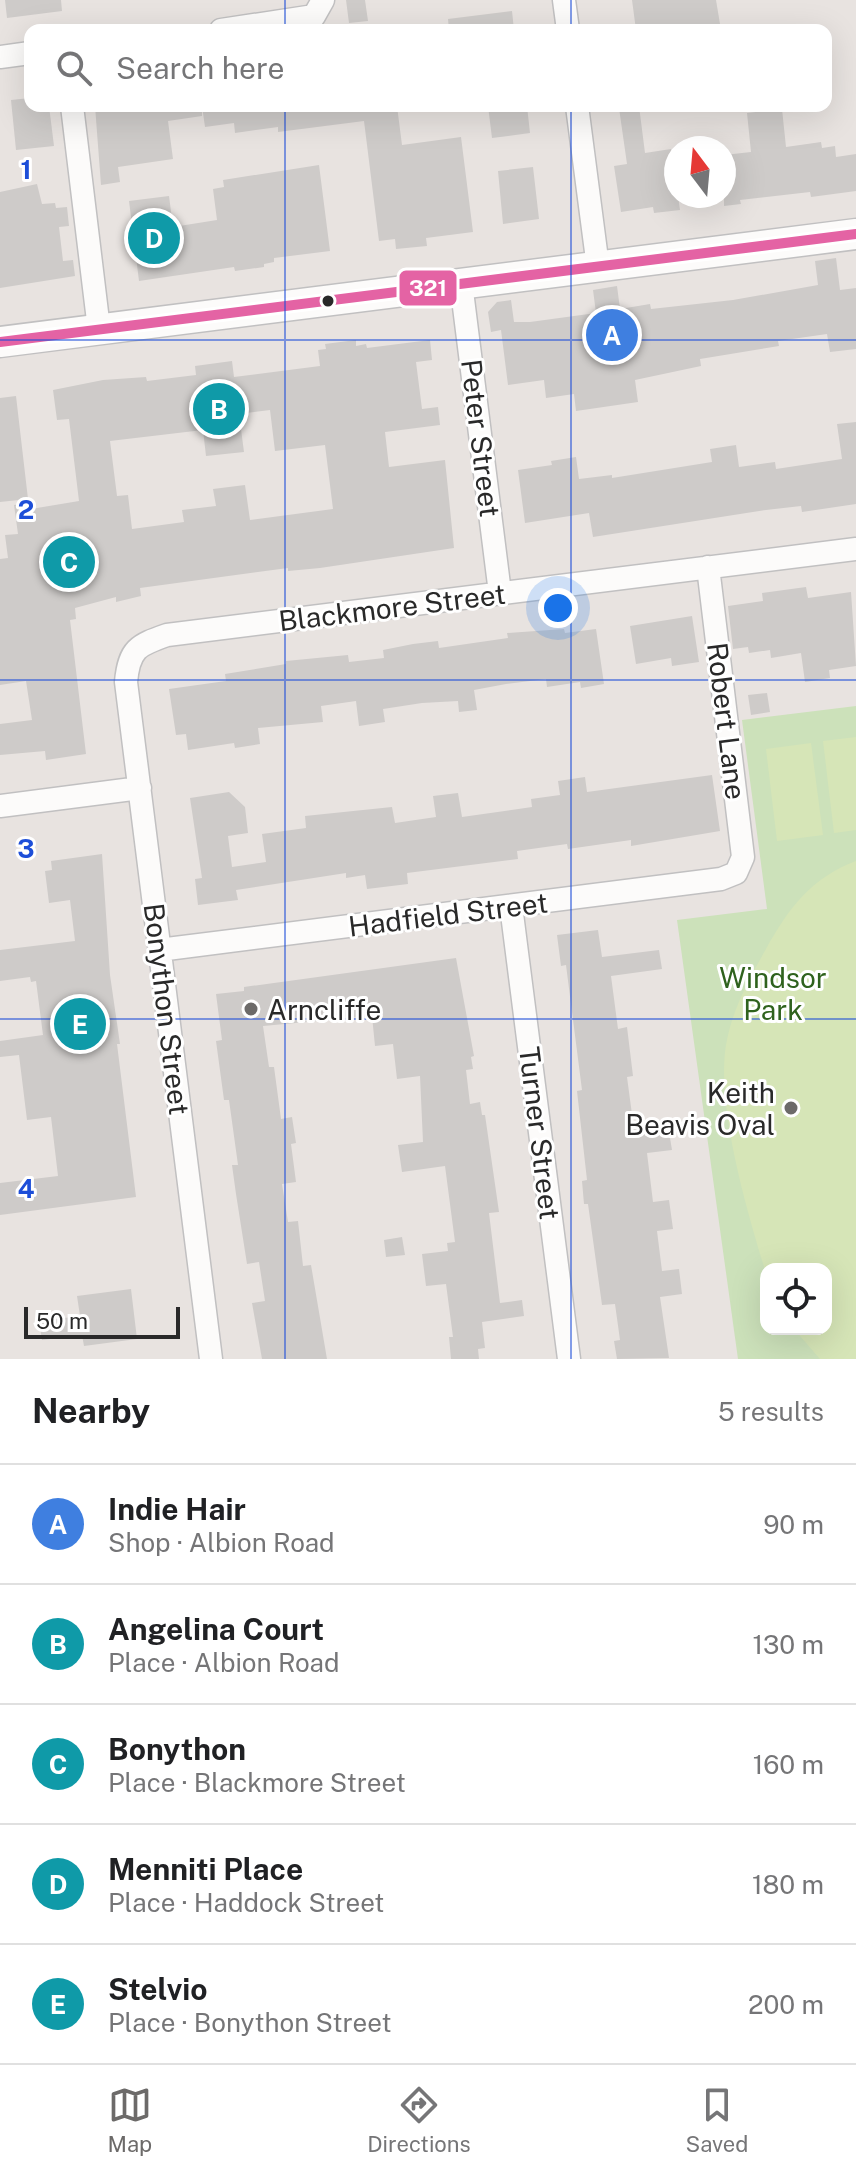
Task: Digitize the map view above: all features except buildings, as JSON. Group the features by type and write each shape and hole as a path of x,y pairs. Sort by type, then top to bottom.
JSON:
{"main road":[{"path":"0,342 856,234"}],"street":[{"path":"564,0 567,24"},
{"path":"247,24 318,8"},
{"path":"0,57 24,54"},
{"path":"73,112 99,329"},
{"path":"578,112 598,267"},
{"name":"Peter Street","path":"461,283 500,593"},
{"name":"Blackmore Street","path":"128,660 143,643 167,635 856,549"},
{"name":"Robert Lane","path":"708,567 743,857 736,873"},
{"name":"Bonython Street","path":"128,660 126,682 211,1359"},
{"path":"0,806 140,788"},
{"name":"Hadfield Street","path":"159,950 721,879 736,873"},
{"name":"Turner Street","path":"511,906 569,1359"}],"green space":[{"name":"Windsor Park","path":"856,706 856,1359 738,1359 677,920 767,909 742,720"},
{"path":"856,737 856,830 834,833 823,741"},
{"path":"811,743 823,835 777,841 766,749"},
{"name":"Keith Beavis Oval","path":"856,861 856,1359 820,1359 799,1335 832,1335 832,1263 763,1263 735,1159 725,1098 724,1070 726,1045 737,1007 774,934 814,885"}],"transit line":[{"name":"321","path":"0,342 856,234"}],"place":[{"name":"Menniti Place","path":"154,238"},
{"name":"Indie Hair","path":"612,335"},
{"name":"Angelina Court","path":"219,409"},
{"name":"Bonython","path":"69,562"},
{"name":"Arncliffe","path":"251,1009"},
{"name":"Stelvio","path":"80,1024"},
{"name":"Keith Beavis Oval","path":"791,1108"}]}
